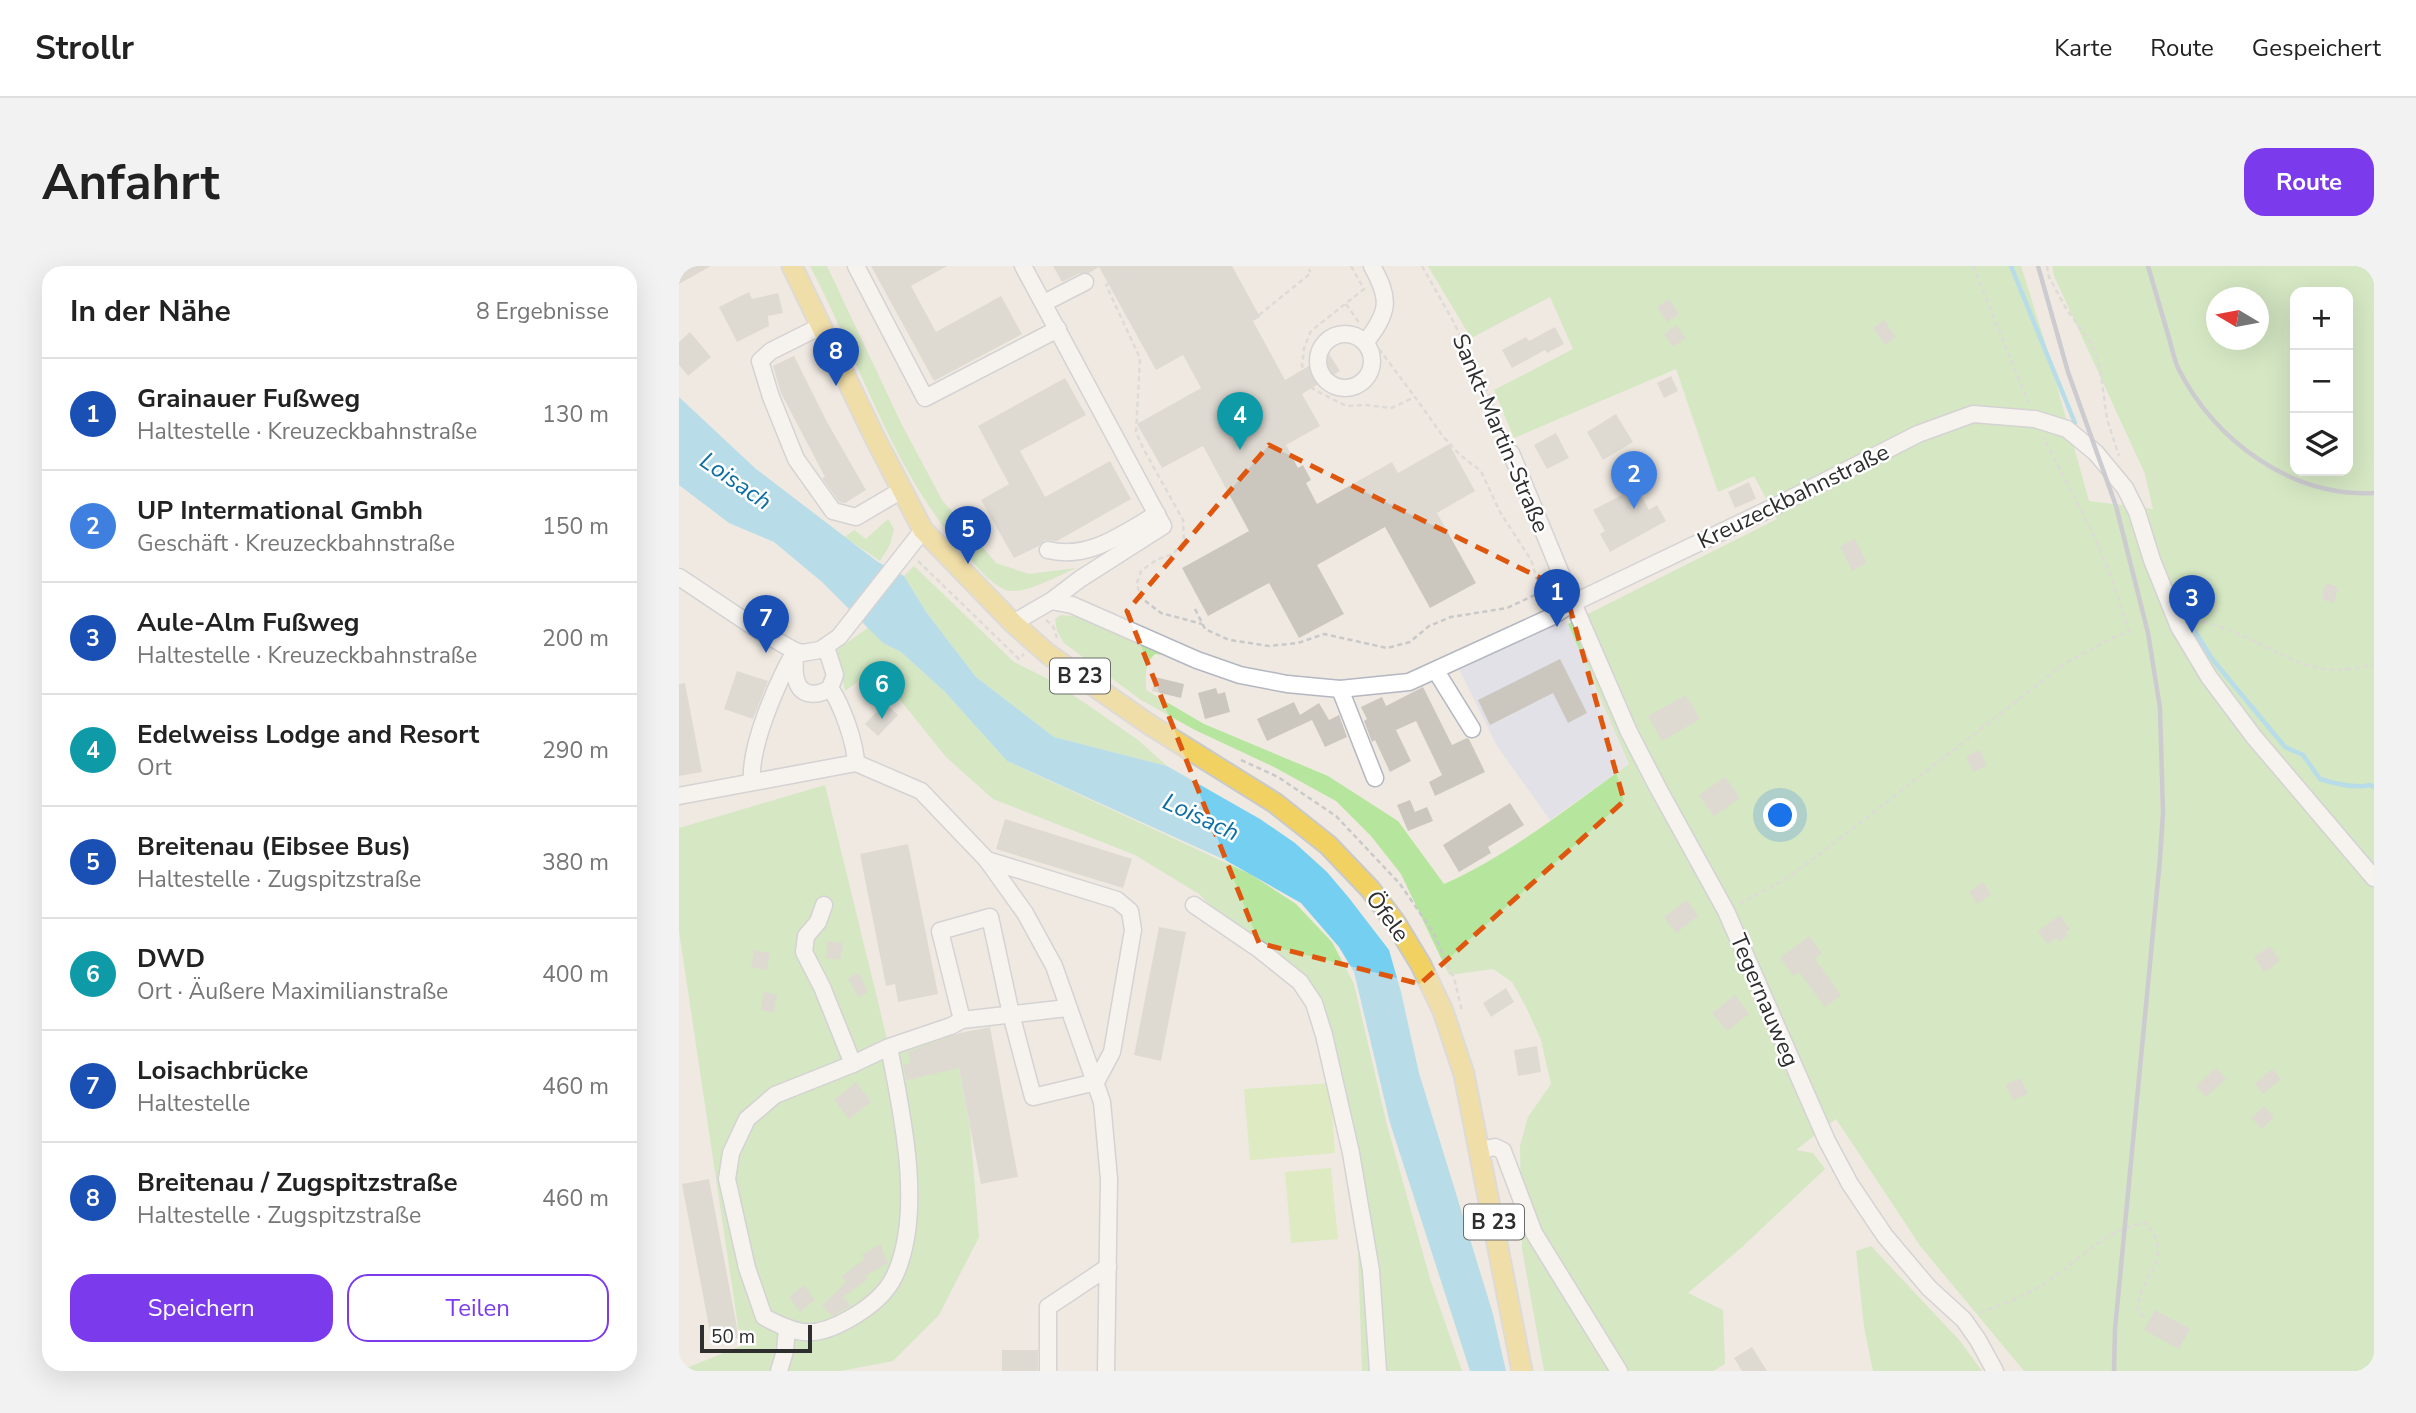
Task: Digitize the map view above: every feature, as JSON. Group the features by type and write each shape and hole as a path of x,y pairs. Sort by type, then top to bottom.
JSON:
{"main road":[{"name":"B 23","path":"792,266 923,530 1013,623"},
{"name":"Öfele","path":"1013,623 1048,654 1143,720 1275,803 1328,845 1370,889 1395,922 1421,965 1443,1012 1464,1074 1481,1150 1522,1371"}],"street":[{"path":"856,266 925,398 1058,329"},
{"path":"1013,623 1052,601 1080,579 1163,526 1023,266"},
{"path":"1366,343 1384,314 1386,298 1372,266"},
{"path":"1044,303 1085,282"},
{"path":"821,326 771,351 760,361 796,459 833,511 856,517 902,490"},
{"name":"Kreuzeckbahnstraße","path":"1052,601 1072,605 1197,660 1240,675 1287,684 1340,689 1409,682 1553,616 1573,603 1784,502 1918,434 1973,414 2035,419 2067,429 2096,453 2125,488 2137,512 2163,591 2179,627 2209,677 2254,737 2374,878"},
{"name":"Sankt-Martin-Straße","path":"1511,453 1573,603"},
{"path":"1048,550 1063,554 1080,552 1109,542 1157,514"},
{"path":"679,577 763,633 795,651 811,653 826,647 839,637 923,530"},
{"name":"Tegernauweg","path":"1573,603 1629,732 1726,911 1810,1103 1850,1184 1885,1236 1929,1288 1963,1320 1995,1371"},
{"path":"795,651 795,674 799,687 811,694 818,694 830,688 835,676 826,647"},
{"path":"752,782 751,772 760,735 783,673 795,651"},
{"path":"1437,671 1472,729"},
{"path":"830,688 843,716 856,762"},
{"path":"1340,689 1375,778"},
{"path":"679,796 856,762 921,791 987,860 1024,913 1048,956 1102,1102 1109,1179 1106,1371"},
{"path":"963,1020 940,931 990,917 1011,1014 1033,1097 1096,1082 1112,1052 1133,930 1130,911 1117,900 987,860"},
{"path":"824,905 818,922 806,936 804,953 822,987 853,1064"},
{"path":"1193,905 1260,950 1300,982 1314,1003 1352,1153 1371,1271 1378,1371"},
{"path":"889,1047 904,1121 909,1219 905,1245 895,1277 870,1308 842,1323 810,1334 787,1329 764,1318 747,1268 727,1179 731,1153 747,1119 775,1095 889,1047 963,1020 1067,1008"},
{"path":"1481,1150 1495,1147 1503,1151 1534,1233 1619,1371"},
{"path":"1048,1371 1048,1307 1108,1267"},
{"path":"779,1371 785,1351 787,1329"}],"path":[{"path":"1135,266 1136,268 1106,285 1140,358 1136,432 1183,520 1184,541 1173,554 1156,560 1141,571 1137,583 1140,597 1161,613 1202,624"},
{"path":"1351,266 1364,289 1311,331 1304,348 1302,366 1313,389 1346,406 1391,408 1415,397 1459,455 1481,471 1500,512 1531,560 1541,592 1553,616"},
{"name":"Sankt-Martin-Straße","path":"1422,266 1453,321 1489,395 1511,453"},
{"path":"1726,911 1761,894 1816,858 2064,664 2114,637 2129,632 2111,576 2091,529 2035,419 1973,266"},
{"path":"2047,266 2049,277 2067,310 2092,344 2099,368 2106,419 2120,460"},
{"path":"1259,315 1311,273 1309,269"},
{"path":"1195,609 1205,629 1229,640 1269,646 1298,643 1324,634 1388,648 1410,642 1429,626 1451,617 1507,608 1541,592"},
{"path":"1033,611 1052,626 1059,644"},
{"path":"2179,627 2201,621 2233,631 2297,662 2326,670 2355,669 2374,664"},
{"path":"1242,761 1278,777 1336,816 1400,884 1433,932 1454,978 1464,1016"},
{"path":"1963,1320 2017,1298 2049,1280 2125,1226 2145,1223 2155,1233 2158,1248 2154,1268 2137,1299 2139,1311 2147,1319"}],"highlighted area":[{"path":"1269,445 1565,590 1624,801 1420,984 1259,943 1127,611"}],"shaded area":[{"path":"1554,605 1568,624 1629,764 1550,820 1497,746 1452,655"}],"green space":[{"path":"810,266 827,266 902,425 942,500 996,563 1029,574 1076,568 1041,584 1013,591 995,584 970,559 943,526 899,455"},
{"path":"1428,266 2021,266 2089,501 2153,509 2145,474 2054,276 2052,266 2374,266 2374,1371 2024,1371 1921,1247 1836,1119 1796,1150 1813,1153 1825,1169 1741,1248 1688,1293 1723,1310 1725,1364 1713,1371 1544,1371 1522,1249 1520,1146 1528,1117 1551,1084 1541,1040 1512,982 1493,969 1449,975 1401,874 1371,836 1336,801 1141,700 1064,643 1057,631 1055,619 1061,615 1106,619 1197,660 1155,654 1147,666 1146,690 1204,724 1328,776 1398,821 1444,884 1493,858 1540,828 1629,764 1568,624 1777,519 1754,476 1718,492 1676,369 1514,438 1494,390 1573,349 1550,297 1471,338"},
{"path":"888,519 894,529 890,545 880,561 845,537 854,530 866,539"},
{"path":"914,566 1014,662 1048,679 1085,703 1138,740 1167,766 1054,737 976,677 927,613 904,576"},
{"path":"869,627 883,643 901,652 945,692 1007,761 1250,874 1296,904 1332,942 1354,984 1387,1125 1431,1282 1462,1371 1362,1371 1358,1252 1347,1155 1309,983 1217,912 1199,894 1135,855 993,799 946,757 897,696 868,674 845,691 837,650"},
{"path":"825,785 889,1047 951,1026 970,1127 979,1237 939,1315 893,1361 841,1371 679,1371 741,1346 679,931 679,828"},
{"path":"1330,1083 1335,1153 1250,1160 1244,1089"},
{"path":"1331,1168 1338,1239 1291,1243 1285,1172"},
{"path":"1871,1246 1960,1341 1982,1371 1873,1371 1864,1327 1856,1251"}],"water":[{"name":"Loisach","path":"679,397 756,469 878,562 904,576 927,613 976,677 1054,737 1167,766 1260,819 1295,843 1327,872 1389,950 1419,1073 1493,1314 1506,1371 1470,1371 1390,1123 1354,972 1339,947 1301,903 1225,860 1007,761 945,692 901,652 883,643 822,582 774,542 729,523 679,485"}],"building":[{"path":"679,266 711,266 679,284"},
{"path":"871,266 947,266 911,286 936,332 1001,296 1022,334 934,381"},
{"path":"1053,266 1232,266 1260,317 1253,321 1285,380 1329,354 1340,371 1302,394 1320,426 1286,445 1298,468 1303,465 1311,480 1306,483 1317,504 1392,462 1398,473 1449,444 1475,491 1437,513 1476,583 1430,608 1385,527 1317,565 1344,614 1299,638 1269,583 1208,616 1182,568 1249,531 1203,446 1162,468 1137,424 1201,388 1183,355 1156,370 1099,267 1062,282"},
{"path":"749,292 752,299 778,293 783,313 768,316 769,326 737,342 719,307"},
{"path":"1669,299 1679,314 1667,322 1657,307"},
{"path":"1884,320 1896,337 1885,345 1873,328"},
{"path":"1676,325 1686,338 1673,347 1664,334"},
{"path":"1555,327 1564,344 1547,353 1545,350 1512,368 1502,350 1526,337 1529,341"},
{"path":"690,332 711,357 688,376 679,365 679,342"},
{"path":"794,356 827,422 866,490 845,503 839,502 822,478 825,477 781,393 773,366"},
{"path":"1671,376 1678,391 1664,398 1657,383"},
{"path":"1065,378 1086,415 1020,451 1045,497 1110,461 1131,499 1057,541 1045,540 1039,546 1014,558 981,500 1009,484 978,426"},
{"path":"1616,414 1633,442 1603,460 1587,432"},
{"path":"1556,433 1569,458 1547,469 1534,445"},
{"path":"1749,482 1756,499 1735,508 1728,492"},
{"path":"1637,487 1649,510 1657,505 1666,521 1610,552 1600,534 1605,531 1593,510"},
{"path":"1855,539 1867,563 1852,571 1840,546"},
{"path":"2326,583 2338,587 2334,603 2321,599"},
{"path":"1560,659 1587,713 1568,723 1553,693 1490,725 1478,700"},
{"path":"737,671 768,681 753,719 724,709"},
{"path":"1155,677 1184,684 1181,698 1152,691"},
{"path":"685,683 702,772 679,776 679,684"},
{"path":"1423,687 1452,745 1469,739 1485,772 1435,796 1429,782 1442,775 1416,721 1396,730 1411,761 1390,772 1375,740 1372,742 1364,721 1367,719 1361,707 1382,697 1386,706"},
{"path":"1216,688 1218,694 1225,692 1230,712 1205,719 1198,693"},
{"path":"1686,695 1700,719 1662,741 1648,716"},
{"path":"1294,702 1300,715 1319,703 1329,720 1339,715 1347,737 1325,747 1312,720 1267,741 1257,719"},
{"path":"885,703 898,715 878,736 865,724"},
{"path":"1980,750 1987,766 1973,772 1966,756"},
{"path":"1725,777 1740,798 1714,816 1699,795"},
{"path":"1410,800 1415,812 1427,807 1433,821 1408,831 1397,805"},
{"path":"1510,803 1524,825 1488,847 1491,853 1459,872 1443,845"},
{"path":"1005,819 1132,859 1123,888 996,849"},
{"path":"908,844 938,994 898,1002 895,984 886,986 860,854"},
{"path":"1983,882 1991,895 1977,904 1969,892"},
{"path":"1687,900 1698,916 1676,933 1664,917"},
{"path":"2060,915 2070,929 2066,932 2068,935 2059,942 2056,938 2047,944 2038,931"},
{"path":"1159,927 1186,932 1161,1061 1134,1055"},
{"path":"1809,936 1822,953 1815,959 1841,995 1825,1007 1799,972 1794,976 1780,958"},
{"path":"828,941 843,943 840,960 826,958"},
{"path":"2270,946 2280,961 2264,972 2254,957"},
{"path":"754,950 770,953 767,970 751,967"},
{"path":"859,973 868,992 858,997 848,978"},
{"path":"1506,988 1514,1002 1491,1017 1483,1003"},
{"path":"764,992 777,995 774,1013 761,1010"},
{"path":"1735,995 1749,1014 1727,1031 1712,1013"},
{"path":"990,1027 1018,1177 981,1184 959,1068 907,1080 903,1065 911,1063 908,1052 960,1033"},
{"path":"1537,1046 1541,1072 1518,1076 1514,1050"},
{"path":"2216,1068 2226,1079 2206,1097 2196,1086"},
{"path":"2272,1069 2281,1079 2263,1094 2255,1084"},
{"path":"2020,1078 2028,1094 2013,1100 2006,1085"},
{"path":"856,1082 871,1102 849,1119 834,1100"},
{"path":"2264,1106 2274,1117 2262,1129 2251,1118"},
{"path":"709,1179 739,1338 712,1343 682,1184"},
{"path":"880,1244 888,1263 865,1276 868,1279 843,1297 851,1305 833,1316 822,1306 846,1282 842,1276 865,1259 862,1255"},
{"path":"804,1285 815,1300 800,1312 789,1297"},
{"path":"2155,1310 2190,1329 2179,1349 2144,1330"},
{"path":"1752,1347 1767,1371 1742,1371 1734,1358"},
{"path":"1002,1350 1038,1350 1038,1371 1002,1371"}],"waterway":[{"path":"2011,266 2075,423"},
{"path":"2194,630 2213,660 2285,747 2303,755 2320,779 2345,785 2374,787"}],"railway":[{"path":"2038,266 2068,372 2116,506 2148,633 2160,708 2163,813 2160,859 2115,1329 2114,1371"},
{"path":"2148,266 2178,368 2213,419 2234,441 2285,474 2314,485 2343,492 2374,493"}],"place":[{"name":"Breitenau / Zugspitzstraße","path":"836,386"},
{"name":"Edelweiss Lodge and Resort","path":"1240,450"},
{"name":"UP Intermational Gmbh","path":"1634,509"},
{"name":"Breitenau (Eibsee Bus)","path":"968,564"},
{"name":"Grainauer Fußweg","path":"1557,627"},
{"name":"Aule-Alm Fußweg","path":"2192,633"},
{"name":"Loisachbrücke","path":"766,653"},
{"name":"DWD","path":"882,719"}]}
